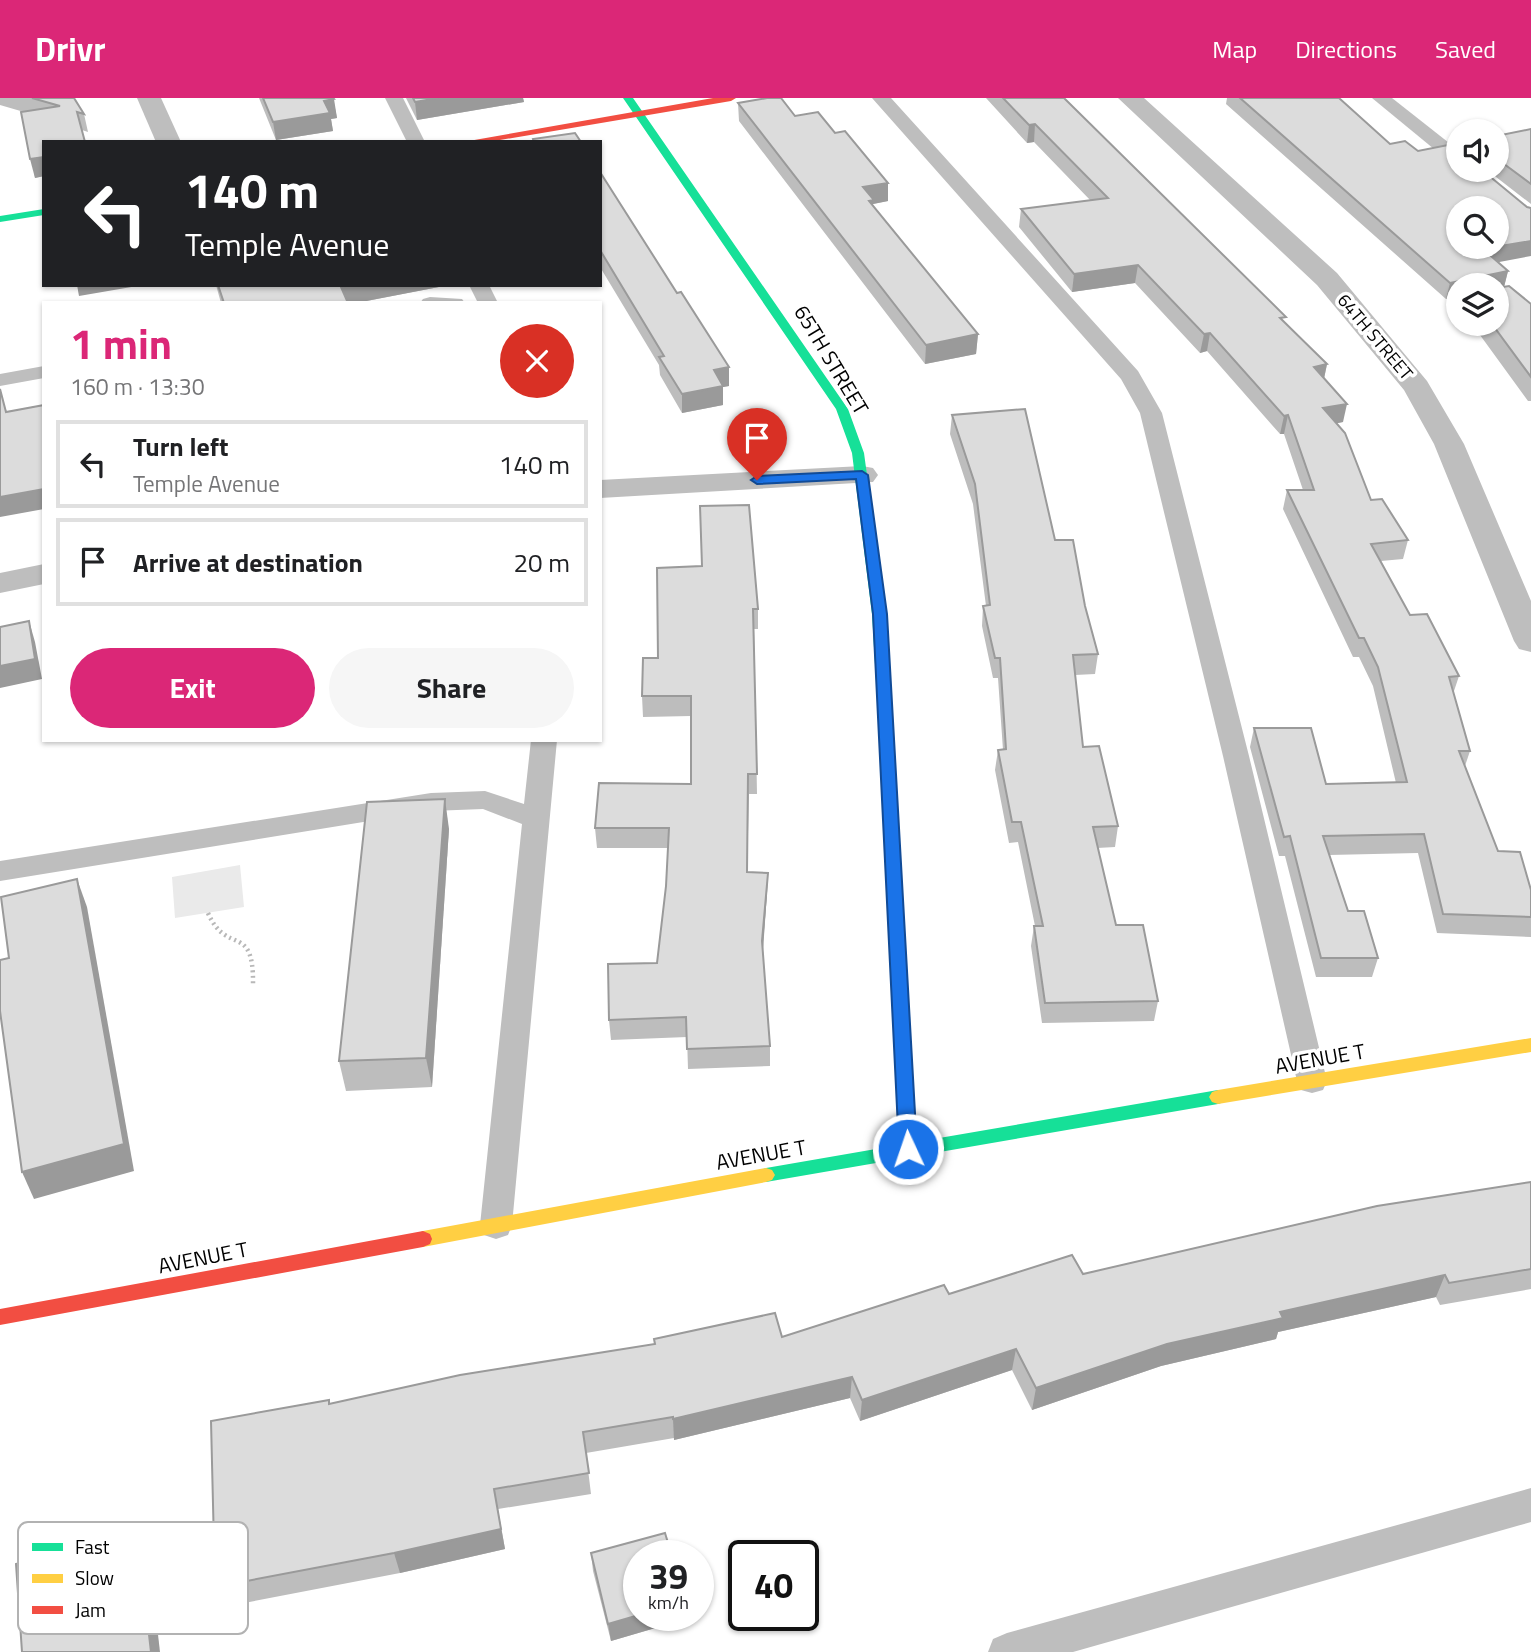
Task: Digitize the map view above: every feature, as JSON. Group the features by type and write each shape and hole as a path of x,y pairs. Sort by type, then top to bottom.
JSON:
{"street":[{"path":"149,98 168,140"},
{"name":"65TH STREET","path":"628,98 842,409 858,453 880,614 908,1149"},
{"path":"480,140 731,98"},
{"name":"64TH STREET","path":"1130,98 1326,279 1417,387 1449,444 1531,641"},
{"path":"0,219 42,212"},
{"path":"602,489 862,475"},
{"path":"0,583 42,574"},
{"name":"AVENUE T","path":"0,1317 908,1149 1531,1045"}],"lane":[{"path":"394,98 415,140"},
{"path":"881,98 1130,376 1151,413 1233,743 1312,1081"},
{"path":"1381,98 1446,149"},
{"path":"0,380 42,372"},
{"path":"496,1225 544,742"},
{"path":"0,871 431,802 485,800 536,819"},
{"path":"1007,1652 1531,1505"}],"path":[{"path":"208,913 213,928 250,949 253,985"}],"shaded area":[{"path":"240,865 244,907 175,918 172,877"}],"building":[{"path":"32,98 74,98 84,114 77,112 84,140 42,140 42,157 30,159 21,112 60,106"},
{"path":"263,98 334,99 324,101 330,113 273,122"},
{"path":"413,98 438,98 415,102"},
{"path":"781,98 795,116 818,112 835,133 845,131 888,183 863,187 874,200 869,201 978,334 926,345 738,103"},
{"path":"1003,98 1064,98 1286,317 1280,318 1327,364 1314,367 1347,404 1323,408 1345,433 1371,500 1382,499 1408,540 1371,544 1410,615 1427,614 1459,676 1449,677 1470,751 1459,751 1498,851 1520,852 1531,890 1531,917 1443,914 1424,834 1323,836 1348,911 1364,911 1378,958 1321,958 1290,836 1284,837 1254,728 1311,728 1326,784 1407,782 1378,667 1364,638 1359,638 1287,490 1314,490 1288,415 1284,416 1210,333 1204,334 1138,265 1074,274 1021,209 1108,198 1035,124 1029,125"},
{"path":"1240,98 1339,98 1390,144 1405,141 1418,151 1446,145 1446,182 1497,182 1531,208 1531,241 1509,245 1509,196 1446,196 1446,259 1494,259 1508,271 1446,273 1446,279"},
{"path":"1531,129 1531,184 1509,168 1509,133"},
{"path":"575,133 580,140 533,140"},
{"path":"602,175 677,293 681,292 729,367 714,370 723,386 682,394 659,357 664,356 602,253"},
{"path":"1509,286 1531,304 1531,377 1501,336 1509,336"},
{"path":"219,287 341,287 347,301 223,301"},
{"path":"0,389 6,412 42,405 42,489 0,497"},
{"path":"1025,409 1055,540 1073,540 1085,606 1098,654 1073,655 1083,747 1099,746 1118,826 1093,827 1116,925 1143,925 1158,1001 1045,1003 1034,926 1043,926 1021,822 1012,822 998,750 1006,749 1000,658 995,658 983,606 990,605 975,484 952,415"},
{"path":"749,505 758,609 753,609 757,774 748,774 747,872 768,873 762,941 770,1046 687,1049 686,1017 609,1020 608,964 657,963 666,886 669,828 595,828 599,783 691,784 691,696 642,696 643,658 658,658 657,568 702,566 700,506"},
{"path":"29,621 35,659 0,666 0,627"},
{"path":"445,799 426,1058 339,1061 367,802"},
{"path":"77,879 124,1144 22,1172 0,1011 0,960 9,958 1,897"},
{"path":"1531,1182 1531,1269 1449,1283 1445,1275 1280,1312 1283,1318 1167,1344 1036,1388 1016,1349 862,1400 852,1377 673,1419 583,1432 589,1473 494,1489 501,1529 394,1553 248,1581 248,1522 213,1522 211,1421 329,1400 329,1404 460,1375 655,1344 654,1339 775,1313 782,1337 944,1285 949,1294 1072,1255 1083,1274 1377,1206"},
{"path":"665,1533 667,1540 639,1540"},
{"path":"623,1544 623,1620 608,1624 591,1553"},
{"path":"21,1634 149,1634 151,1652 22,1652"}],"traffic: fast":[{"path":"628,98 842,409 858,453 879,614 884,698"},
{"path":"0,219 42,212"},
{"path":"902,1042 908,1149"},
{"path":"766,1175 1218,1097"}],"traffic: slow":[{"path":"884,698 902,1042"},
{"path":"1218,1097 1531,1045"},
{"path":"423,1239 766,1175"}],"traffic: jam":[{"path":"480,140 731,98"},
{"path":"0,1317 423,1239"}],"route":[{"path":"757,480 862,475 880,614 908,1149"}]}
